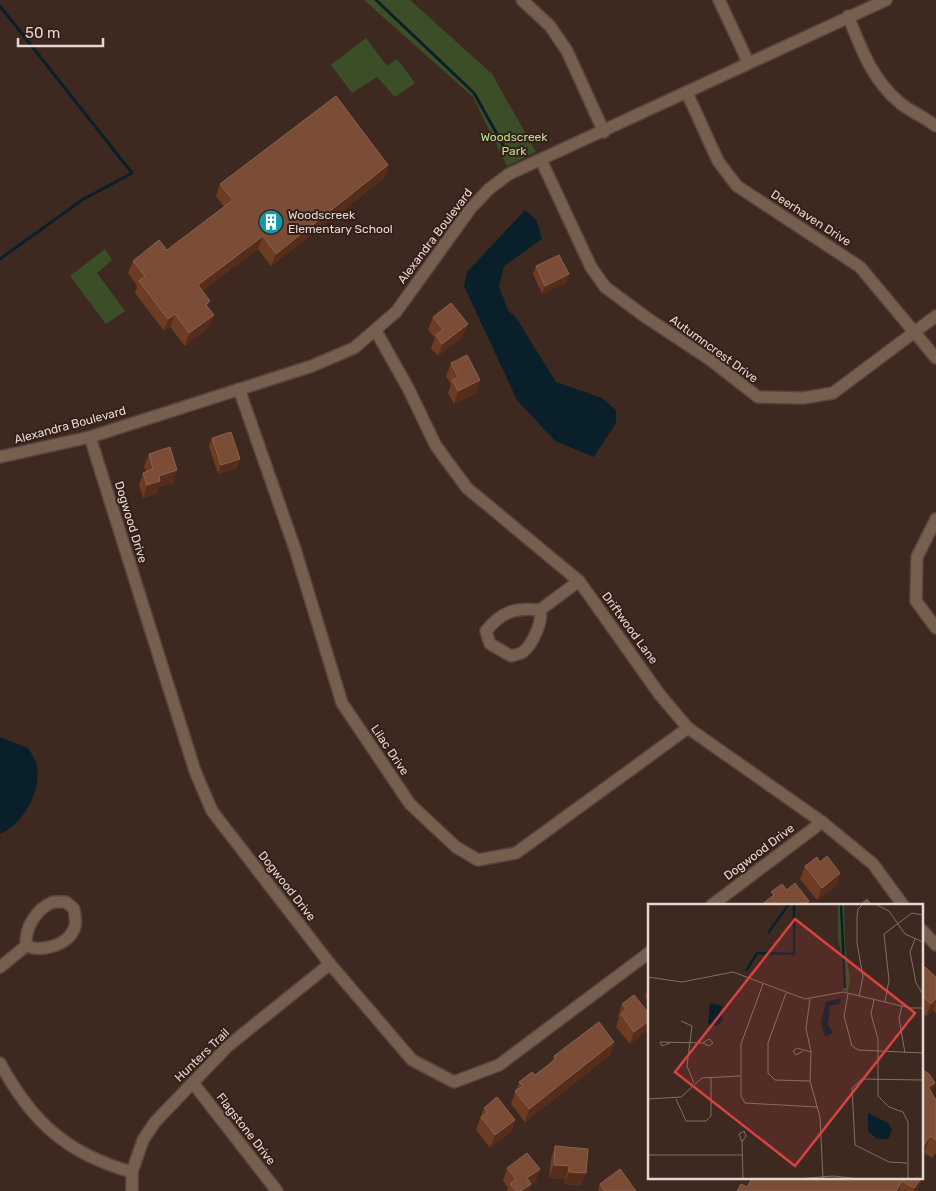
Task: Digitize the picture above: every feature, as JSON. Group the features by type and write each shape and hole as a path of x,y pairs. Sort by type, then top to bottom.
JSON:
{"street":[{"path":"522,0 550,26 566,51 604,132"},
{"path":"719,0 748,62"},
{"name":"Alexandra Boulevard","path":"0,458 90,436 312,366 354,348 396,312 465,215 489,188 509,174 604,132 748,62 886,0"},
{"path":"848,16 869,66 881,85 901,104 936,126"},
{"name":"Deerhaven Drive","path":"687,93 718,161 737,186 860,267 936,358"},
{"name":"Autumncrest Drive","path":"541,160 591,267 605,287 709,359 758,397 802,398 833,392 936,316"},
{"name":"Driftwood Lane","path":"376,331 408,388 436,446 467,488 579,581 660,695 688,728 822,822 872,864 902,904"},
{"name":"Lilac Drive","path":"239,388 295,548 342,703 410,804 456,847 478,860 516,853 688,728"},
{"name":"Dogwood Drive","path":"90,436 195,770 212,811 330,964 412,1060 454,1082 499,1065 648,953"},
{"path":"936,519 917,557 916,601 936,628"},
{"path":"540,610 542,617 533,638 522,652 511,656 490,644 486,631 498,616 527,608 540,610 579,581"},
{"name":"Dogwood Drive","path":"713,904 822,822"},
{"path":"53,902 66,902 74,909 76,920 74,930 64,940 36,950 26,946 25,934 41,907 53,902"},
{"path":"924,932 936,945"},
{"path":"0,967 26,946"},
{"name":"Hunters Trail","path":"132,1191 132,1172 143,1140 155,1122 228,1046 330,964"},
{"path":"0,1063 15,1091 42,1124 68,1145 100,1163 132,1172"},
{"name":"Flagstone Drive","path":"193,1083 277,1191"}],"green space":[{"name":"Woodscreek Park","path":"364,0 410,0 492,74 536,152 507,166 473,97"},
{"path":"366,38 387,66 397,59 415,83 395,97 377,77 352,93 331,65"},
{"path":"105,249 112,260 97,273 125,311 106,324 70,276"}],"water":[{"path":"525,210 537,221 542,239 504,266 499,287 508,310 517,319 556,382 602,398 616,410 616,423 594,457 555,441 517,400 464,286 467,272"},
{"path":"0,737 28,748 36,762 38,772 34,794 24,814 16,823 0,834"}],"building":[{"name":"Woodscreek Elementary School","path":"336,96 388,165 276,254 263,236 198,285 210,301 206,305 214,315 189,333 175,314 168,319 139,281 145,276 133,261 159,240 167,250 233,200 220,184"},
{"path":"559,255 569,274 545,286 536,266"},
{"path":"451,303 468,324 442,344 436,335 443,330 433,317"},
{"path":"467,355 480,380 458,391 452,380 458,377 451,363"},
{"path":"231,432 240,459 221,465 212,438"},
{"path":"170,447 177,470 159,476 160,481 147,485 143,473 153,469 149,454"},
{"path":"827,856 840,873 822,888 805,866 817,857 820,862"},
{"path":"795,883 809,901 805,904 762,904 774,895 771,892 782,884 787,890"},
{"path":"867,899 870,904 861,904"},
{"path":"924,968 936,977 936,999 931,1004 924,997"},
{"path":"634,995 648,1012 648,1022 634,1032 621,1014 626,1009 622,1004"},
{"path":"599,1022 614,1042 529,1109 515,1091 523,1086 519,1082 532,1072 535,1075 556,1059 554,1056"},
{"path":"924,1070 935,1083 928,1087 936,1100 936,1140 930,1136 924,1145"},
{"path":"497,1097 515,1120 495,1135 481,1117 488,1112 484,1108"},
{"path":"555,1146 588,1149 586,1173 569,1172 569,1166 554,1165"},
{"path":"527,1153 540,1169 527,1178 531,1184 521,1191 516,1191 510,1184 516,1179 507,1168"},
{"path":"620,1169 636,1191 605,1191 600,1184"},
{"path":"752,1178 921,1178 914,1188 902,1181 896,1191 737,1191 741,1184 747,1187"}],"waterway":[{"path":"376,0 474,93 503,145"},
{"path":"0,6 132,173 82,200 0,259"}],"place":[{"name":"Woodscreek Elementary School","path":"271,222"}]}
